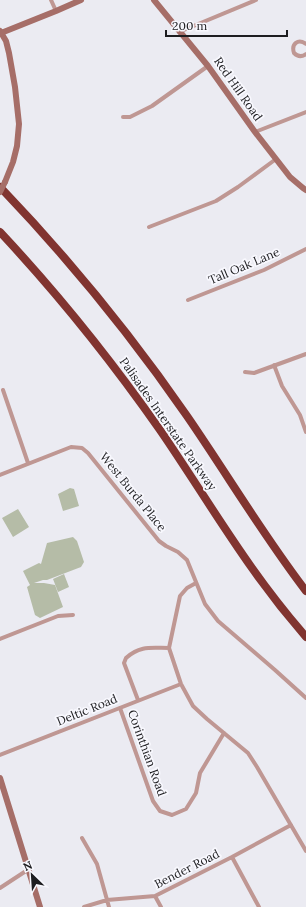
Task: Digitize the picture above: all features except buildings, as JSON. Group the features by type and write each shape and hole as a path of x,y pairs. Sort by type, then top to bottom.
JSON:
{"highway":[{"name":"Palisades Interstate Parkway","path":"3,184 28,217 73,268 139,350 188,418 272,544 306,590"},
{"name":"Palisades Interstate Parkway","path":"0,232 54,292 115,369 168,442 269,591 306,637"}],"street":[{"path":"52,0 56,12"},
{"path":"0,192 13,162 17,146 19,124 9,53 6,41 0,32 56,12 81,0"},
{"name":"Red Hill Road","path":"154,0 208,66 255,132 290,177 306,190"},
{"path":"179,32 256,0"},
{"path":"306,44 299,41 294,44 293,48 294,53 298,56 306,54"},
{"path":"123,117 130,117 152,106 208,66"},
{"path":"255,132 306,112"},
{"path":"149,227 216,201 238,187 276,158"},
{"name":"Tall Oak Lane","path":"188,300 264,270 306,249"},
{"path":"245,372 254,373 306,354"},
{"path":"274,365 282,386 300,415 306,432"},
{"path":"3,390 28,464"},
{"name":"West Burda Place","path":"0,475 71,447 82,448 88,453 159,541 178,552 187,560 205,604 218,621 306,698"},
{"path":"196,583 187,588 180,596 169,648 181,684 193,706 248,753 306,851"},
{"path":"0,639 58,616 74,615"},
{"path":"138,700 124,663 126,658 138,650 145,648 169,648"},
{"name":"Deltic Road","path":"0,755 181,684"},
{"name":"Corinthian Road","path":"120,708 153,801 160,811 172,814 186,809 196,793 200,773 224,733"},
{"path":"0,778 40,907"},
{"name":"Bender Road","path":"84,907 108,900 156,896 292,825"},
{"path":"82,838 97,864 109,907"},
{"path":"232,857 259,907"},
{"path":"0,888 29,869"},
{"path":"156,896 161,907"}],"green space":[{"path":"70,488 74,489 79,506 63,511 58,494"},
{"path":"18,509 29,527 13,537 2,518"},
{"path":"73,537 77,541 84,562 81,567 47,580 34,583 55,585 63,607 40,618 35,615 27,587 30,585 23,571 39,563 41,564 47,543"},
{"path":"64,574 69,587 58,592 53,579"}]}
